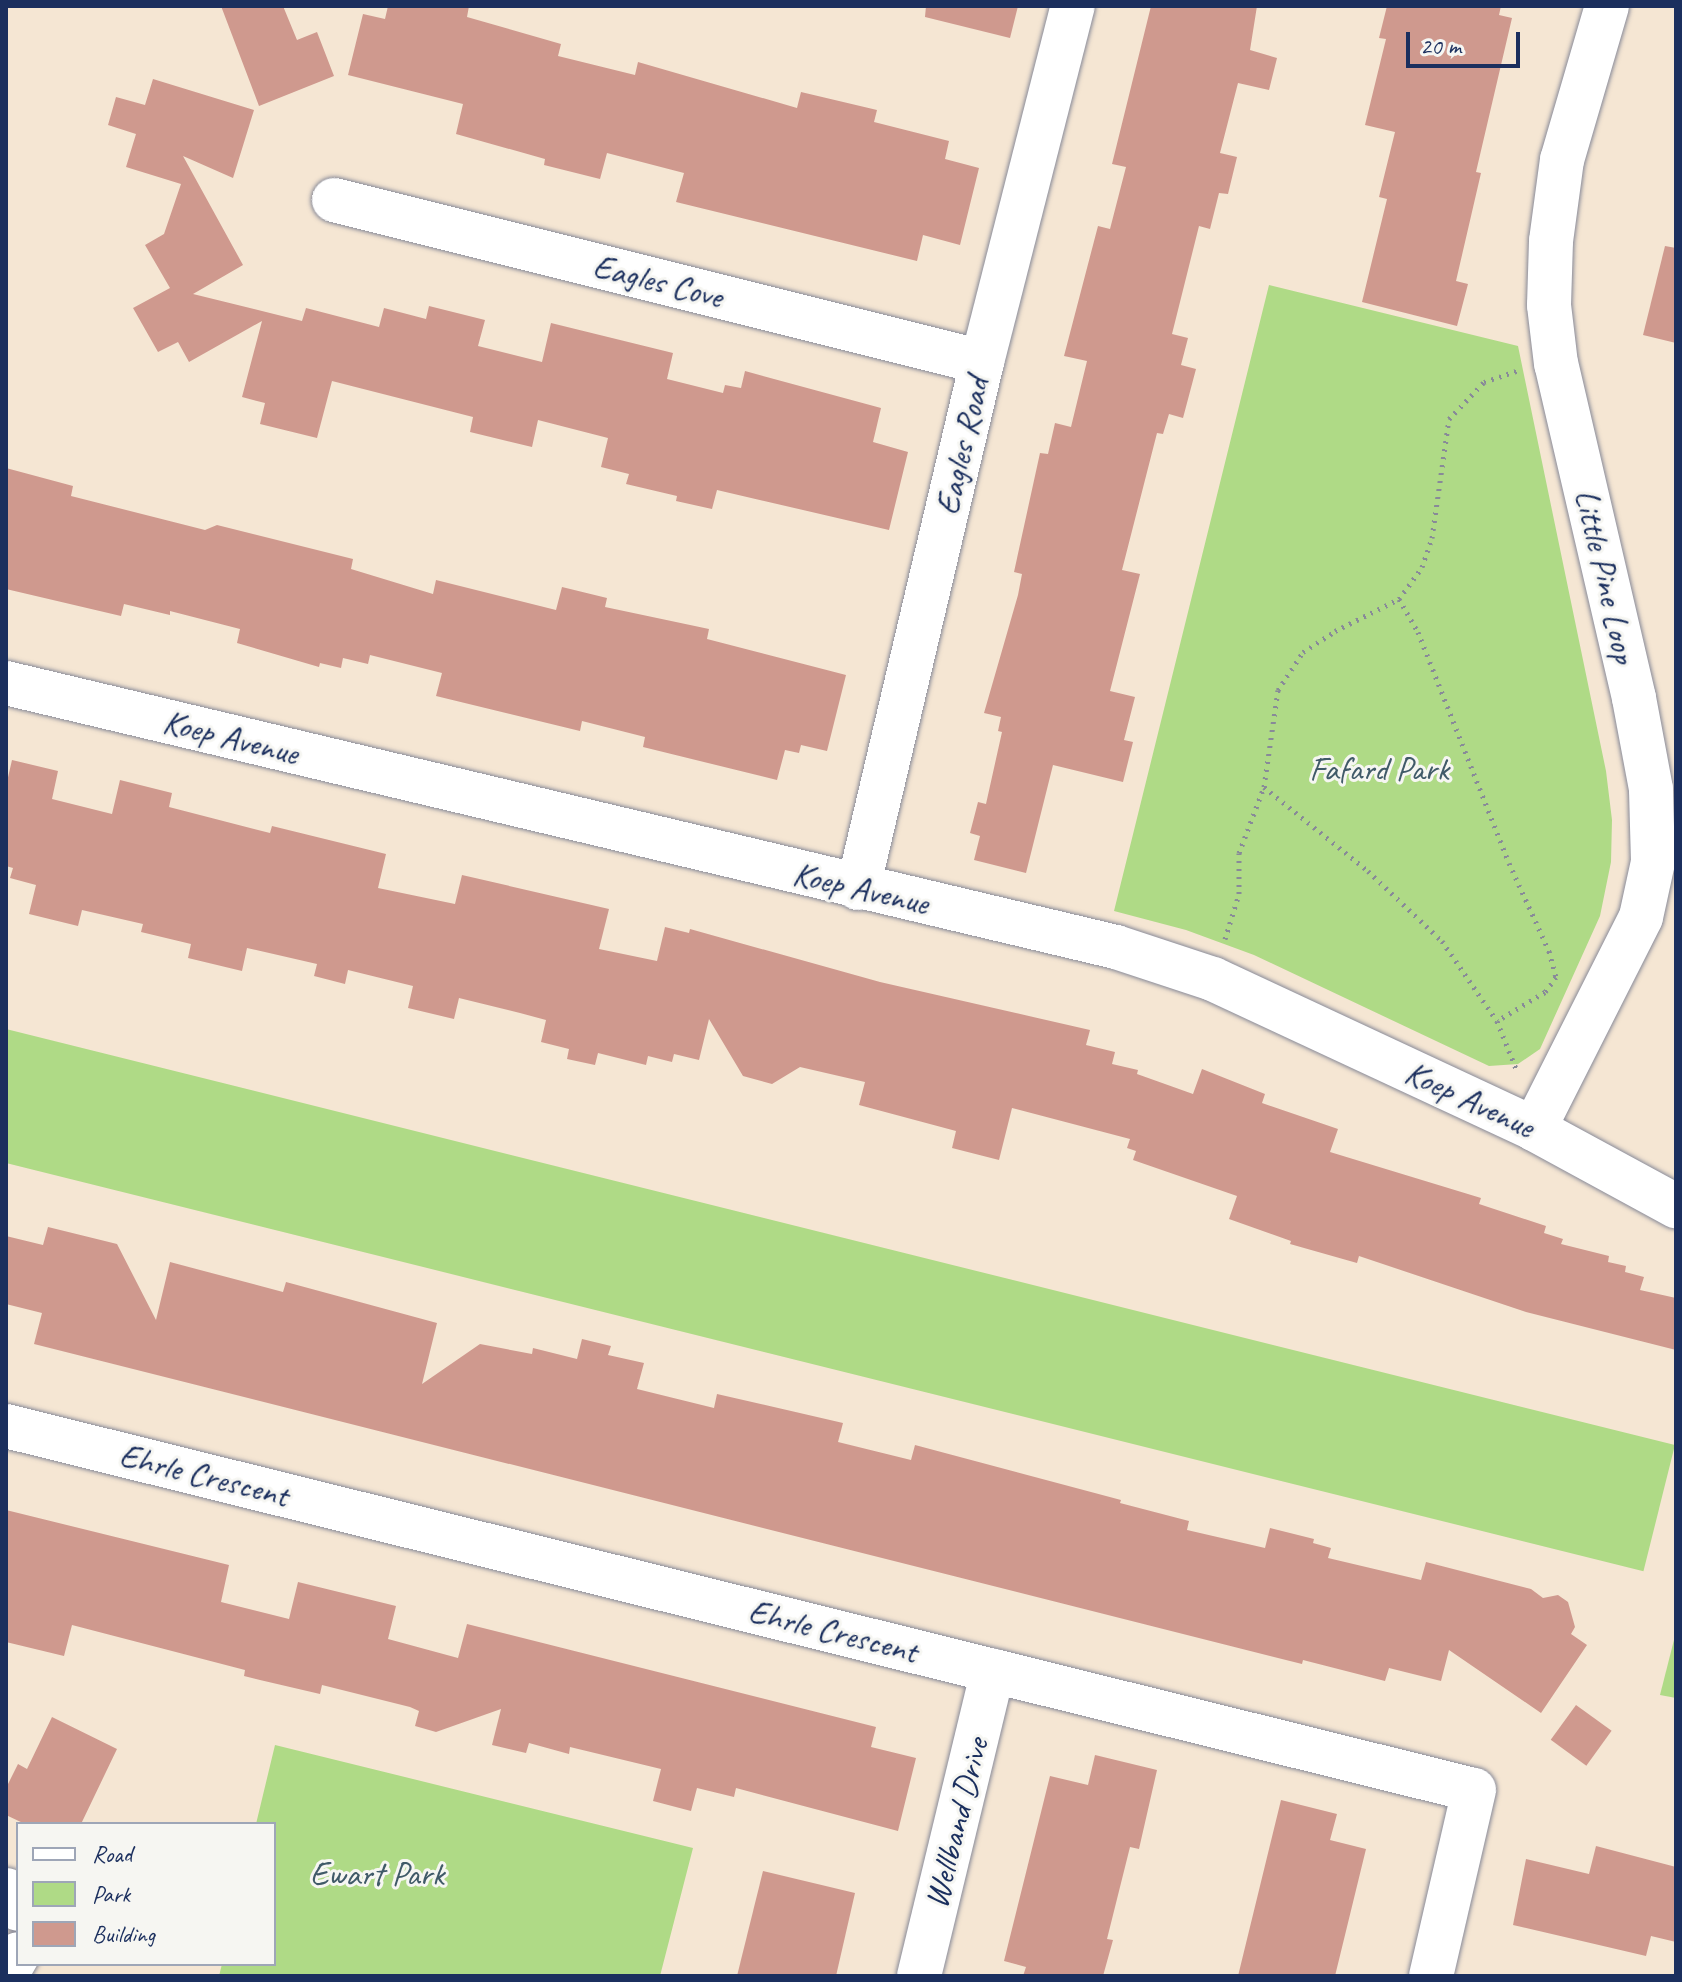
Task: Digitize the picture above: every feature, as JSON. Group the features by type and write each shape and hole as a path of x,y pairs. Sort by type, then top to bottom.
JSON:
{"street":[{"name":"Eagles Road","path":"858,888 982,362 1073,6"},
{"name":"Little Pine Loop","path":"1534,1129 1641,917 1653,862 1651,789 1634,698 1556,364 1549,305 1551,241 1562,160 1607,6"},
{"name":"Eagles Cove","path":"334,200 982,362"},
{"name":"Koep Avenue","path":"6,683 1116,947 1213,979 1534,1129 1676,1206"},
{"name":"Ehrle Crescent","path":"6,1426 1474,1790 1431,1976"},
{"name":"Wellband Drive","path":"919,1976 993,1671"},
{"path":"6,1975 16,1958"}],"path":[{"path":"1213,979 1239,894 1239,853 1264,787 1278,690 1303,652 1335,631 1399,599 1422,567 1432,538 1449,419 1484,382 1521,368 1556,364"},
{"path":"1399,599 1418,632 1509,863 1549,951 1556,977 1545,992 1497,1021"},
{"path":"1264,787 1368,871 1442,941 1508,1042 1534,1129"}],"green space":[{"name":"Fafard Park","path":"1269,285 1518,346 1606,771 1612,820 1611,862 1600,916 1540,1049 1518,1064 1489,1066 1254,955 1186,930 1114,911"},
{"path":"6,1029 1675,1445 1643,1571 6,1163"},
{"path":"1676,1632 1676,1698 1660,1695"},
{"name":"Ewart Park","path":"275,1745 693,1848 660,1976 219,1976 222,1966 276,1966 276,1822 256,1822"}],"building":[{"path":"221,6 283,6 297,40 317,32 334,76 259,106"},
{"path":"388,6 469,6 467,17 561,44 558,56 635,75 638,62 797,108 801,92 877,110 874,122 949,141 945,159 979,168 960,245 923,235 917,261 676,202 684,173 607,153 600,179 544,165 545,159 456,134 463,104 348,75 363,14 385,19"},
{"path":"926,6 1018,6 1010,38 925,17"},
{"path":"1151,6 1257,6 1250,50 1277,58 1269,90 1238,83 1220,153 1237,157 1228,194 1219,193 1210,229 1199,226 1172,334 1188,338 1181,365 1196,369 1183,418 1169,414 1163,434 1157,433 1122,570 1140,574 1110,691 1135,697 1124,740 1133,742 1123,782 1053,765 1026,873 974,860 980,836 970,833 978,802 986,804 1002,732 998,731 1001,717 984,713 1018,595 1022,574 1014,572 1040,453 1048,454 1055,423 1071,427 1087,361 1064,356 1098,226 1110,229 1126,167 1112,164"},
{"path":"1387,6 1501,6 1499,15 1512,18 1476,172 1481,173 1456,281 1468,284 1457,326 1362,302 1387,199 1379,197 1395,132 1365,125 1386,39 1379,38"},
{"path":"153,79 254,110 233,178 183,156 243,265 193,294 302,321 306,308 379,327 384,308 426,319 429,306 485,320 478,346 542,362 551,323 673,353 667,379 723,393 725,385 741,388 745,371 881,408 873,442 908,452 889,530 717,490 712,509 676,501 677,496 626,484 629,474 601,467 608,438 538,420 532,447 470,432 473,417 332,381 317,438 260,424 265,403 242,397 262,321 189,362 178,342 158,352 133,308 170,288 145,245 164,234 181,184 126,167 136,134 108,125 116,97 145,105"},
{"path":"1665,246 1676,248 1676,343 1643,335"},
{"path":"6,468 73,486 71,496 205,530 217,525 353,559 351,569 433,594 436,580 556,610 562,587 607,598 605,607 709,629 707,639 846,675 827,751 801,745 799,753 785,750 777,780 643,747 645,737 582,721 580,731 436,696 442,673 370,655 368,664 343,658 341,668 320,663 319,667 237,643 240,629 170,611 170,615 124,604 121,616 6,589"},
{"path":"12,760 58,771 52,799 112,814 120,780 172,793 169,807 270,833 272,826 386,854 378,888 455,904 462,875 609,909 599,949 657,961 665,927 689,933 690,929 880,982 1090,1030 1086,1045 1115,1052 1112,1064 1138,1070 1137,1074 1193,1094 1202,1069 1265,1094 1262,1103 1338,1129 1330,1152 1481,1198 1479,1204 1546,1226 1544,1233 1563,1239 1561,1244 1609,1256 1608,1262 1626,1266 1625,1272 1644,1277 1640,1290 1676,1298 1676,1350 1526,1312 1359,1256 1357,1263 1290,1244 1291,1241 1229,1219 1237,1196 1133,1160 1136,1151 1127,1148 1130,1139 1012,1108 999,1160 952,1148 956,1131 859,1105 865,1082 800,1067 772,1084 743,1076 709,1019 699,1060 674,1054 672,1062 648,1056 646,1065 598,1053 595,1065 567,1059 569,1049 541,1042 546,1020 520,1013 459,998 454,1019 408,1008 413,986 348,970 345,984 314,976 317,964 247,948 242,971 188,958 191,944 141,932 143,924 82,910 78,926 29,914 36,885 10,878 13,868 6,866 6,786"},
{"path":"48,1227 117,1244 156,1320 170,1262 283,1292 286,1282 437,1323 422,1384 480,1344 532,1354 533,1348 577,1359 582,1339 611,1346 608,1355 644,1363 637,1389 714,1408 717,1394 843,1423 838,1442 911,1460 915,1445 1121,1500 1120,1503 1189,1521 1187,1530 1265,1548 1270,1528 1314,1539 1313,1543 1331,1548 1328,1558 1421,1580 1426,1562 1531,1589 1543,1598 1558,1595 1568,1602 1575,1627 1571,1634 1587,1645 1541,1713 1449,1650 1441,1681 1389,1668 1385,1681 1303,1660 1302,1664 34,1344 42,1313 6,1304 6,1236 43,1245"},
{"path":"6,1510 229,1565 221,1602 289,1619 298,1582 396,1606 388,1639 458,1658 467,1624 876,1727 871,1747 916,1758 898,1831 736,1788 734,1797 697,1788 691,1811 653,1801 661,1769 570,1747 569,1754 529,1743 526,1753 492,1745 501,1709 436,1732 415,1726 419,1711 410,1707 322,1685 320,1694 260,1680 244,1676 245,1670 72,1625 64,1656 6,1642"},
{"path":"1576,1705 1612,1731 1586,1766 1551,1740"},
{"path":"52,1717 117,1749 82,1822 21,1822 6,1815 6,1788 18,1764 27,1769"},
{"path":"1095,1755 1157,1770 1139,1849 1130,1847 1107,1939 1113,1940 1103,1976 1023,1976 1026,1967 1004,1961 1050,1776 1088,1785"},
{"path":"1281,1800 1337,1814 1330,1840 1366,1849 1335,1976 1238,1976"},
{"path":"1596,1846 1676,1867 1676,1942 1651,1936 1646,1956 1513,1925 1526,1859 1589,1874"},
{"path":"763,1871 855,1893 836,1976 737,1976"}]}
